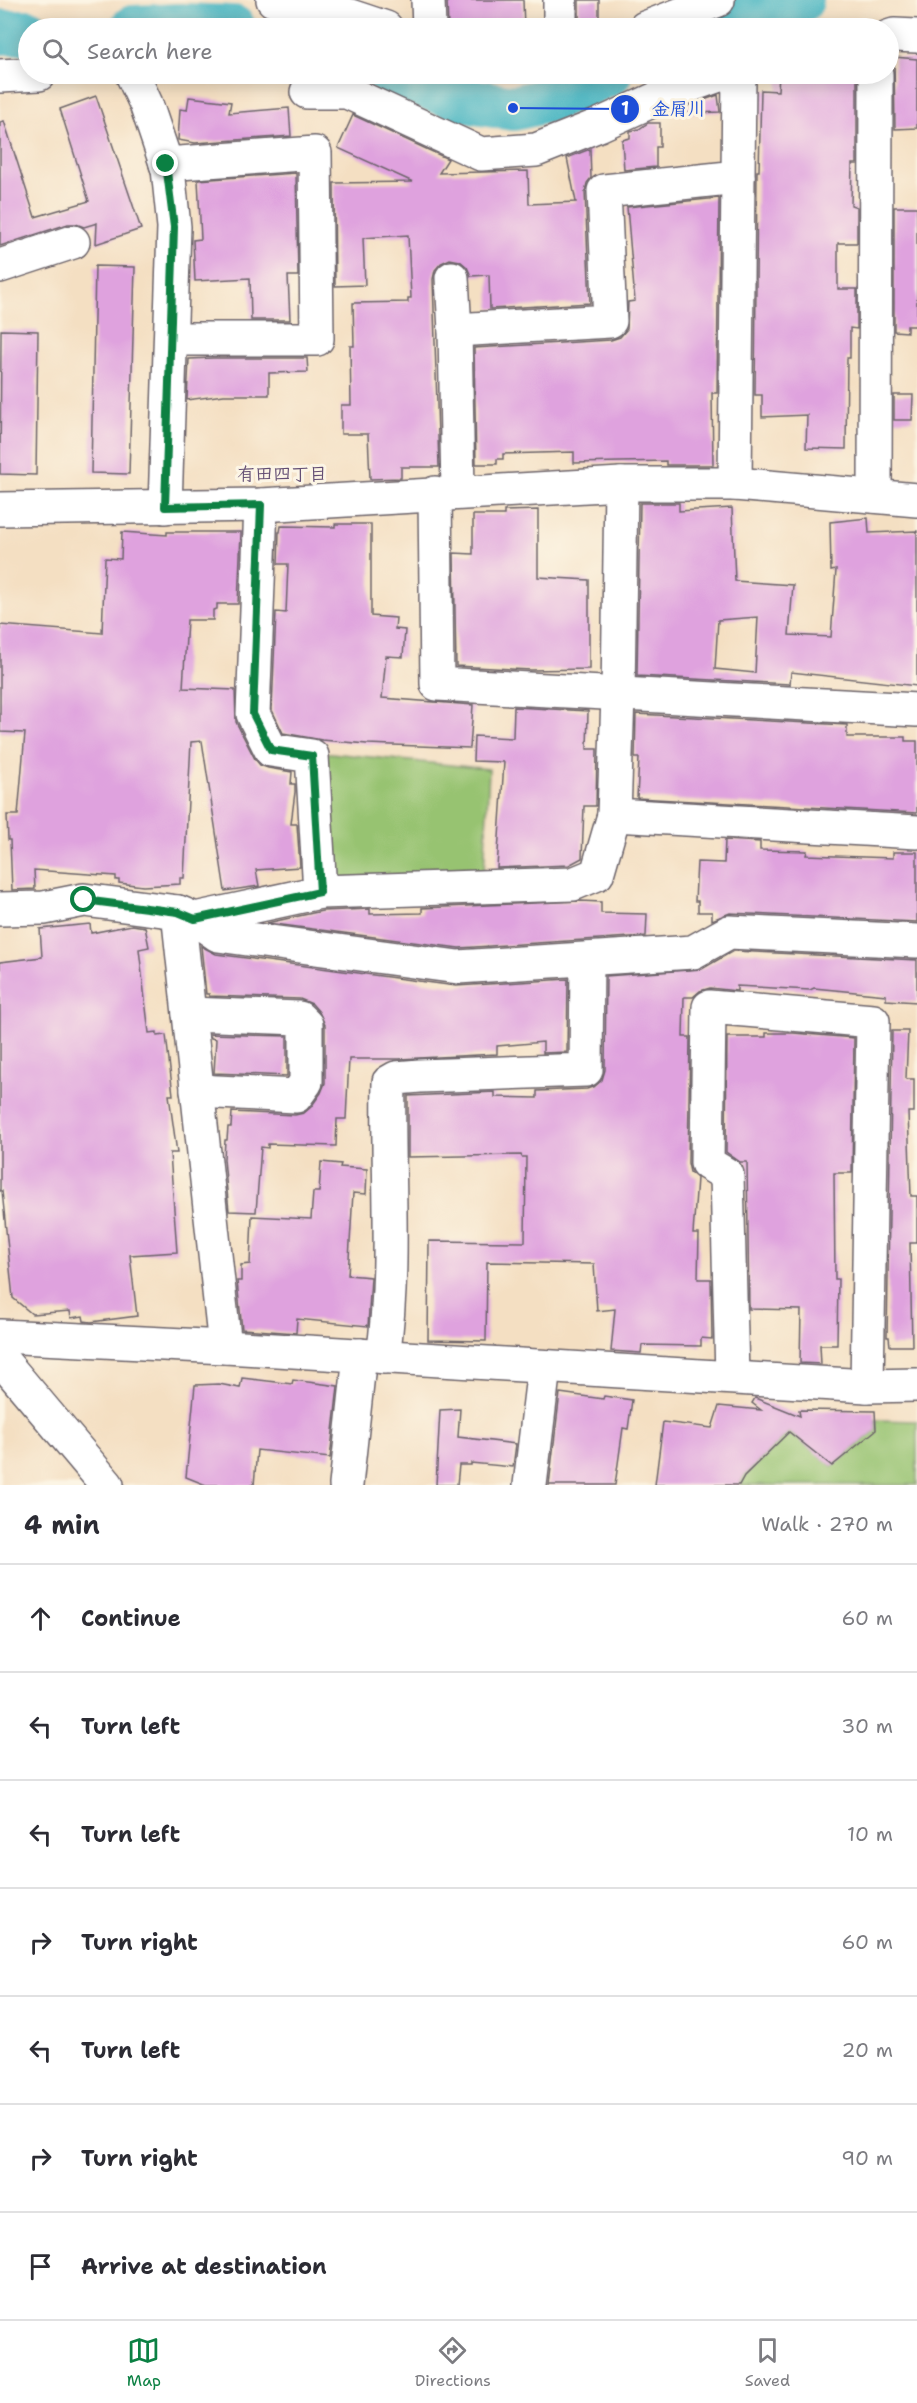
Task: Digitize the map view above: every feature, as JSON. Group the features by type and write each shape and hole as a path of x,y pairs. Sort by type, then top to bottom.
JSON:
{"street":[{"path":"273,0 356,18"},
{"path":"428,0 429,18"},
{"path":"560,0 560,18"},
{"path":"671,18 718,0"},
{"path":"899,34 917,36"},
{"path":"0,76 18,75"},
{"path":"137,84 146,104 166,164 174,227 165,507"},
{"path":"307,92 347,92 481,154 536,150 694,84"},
{"path":"735,484 739,84"},
{"path":"875,496 876,84"},
{"path":"166,164 315,153 317,339 172,339"},
{"path":"455,330 610,321 604,190 738,177"},
{"path":"0,266 73,242"},
{"path":"452,279 455,330 437,684 917,711"},
{"path":"0,509 261,505 621,484 735,484 917,500"},
{"path":"0,909 44,908 84,900 186,915 320,892 573,884 597,874 614,815 621,484"},
{"path":"261,505 253,714 271,750 312,756 320,892"},
{"path":"614,815 917,832"},
{"path":"186,915 218,935 458,967 693,952 729,932 917,941"},
{"path":"186,915 189,1014 225,1347"},
{"path":"346,1485 371,1356 388,1324 392,1238 388,1082 396,1078 420,1076 586,1070 588,959"},
{"path":"732,1377 727,1175 707,1162 709,1007 873,1021 867,1386"},
{"path":"189,1014 299,1018 306,1025 306,1082 296,1095 197,1091"},
{"path":"0,1336 225,1347 867,1386 917,1385"},
{"path":"0,1358 107,1485"},
{"path":"530,1485 544,1367"}],"green space":[{"path":"321,752 489,769 484,874 336,879"},
{"path":"875,1420 917,1421 917,1485 739,1485 744,1476 789,1432 832,1466 876,1430"}],"building":[{"path":"447,0 523,0 524,18 448,18"},
{"path":"579,0 599,0 599,18 579,18"},
{"path":"899,57 917,59 917,128 895,129 894,84 899,84"},
{"path":"778,84 857,84 857,164 852,164 851,205 857,207 857,243 838,243 838,289 857,289 857,329 850,328 850,358 847,358 846,449 806,448 807,415 762,417 762,395 755,395 757,171 759,171 761,90 778,91"},
{"path":"718,95 720,112 669,114 676,110"},
{"path":"96,96 141,229 96,244 97,223 84,227 68,224 0,246 0,122 4,121 35,217 89,201 60,109"},
{"path":"189,97 231,102 229,113 289,108 291,136 195,143 178,140 180,109 187,110"},
{"path":"353,115 448,159 439,173 528,171 529,204 576,202 567,158 590,149 591,178 585,192 590,303 490,309 489,275 471,276 467,267 460,261 450,259 441,263 435,270 433,279 439,467 401,467 401,478 370,479 368,434 341,434 341,405 351,405 350,346 354,346 353,303 408,302 408,298 411,298 408,235 363,238 365,285 335,286 334,183 413,182 338,148"},
{"path":"648,123 660,123 660,147 656,147 656,167 624,170 622,140 630,138 630,131 639,129"},
{"path":"296,173 298,276 288,276 290,320 251,320 250,278 195,281 193,240 201,239 198,180"},
{"path":"719,198 717,393 712,393 713,465 666,465 666,461 574,463 574,452 503,454 503,459 497,459 497,464 476,464 474,348 611,340 620,337 627,329 628,302 635,301 627,207"},
{"path":"894,207 917,207 917,326 907,326 907,332 894,331"},
{"path":"95,266 135,267 129,474 91,473"},
{"path":"1,330 38,331 36,475 0,474"},
{"path":"307,358 308,372 269,373 269,395 224,395 187,400 189,359"},
{"path":"894,395 913,395 912,420 894,420"},
{"path":"640,503 679,503 679,511 732,508 735,581 793,585 789,635 831,637 836,570 831,571 830,522 868,518 869,533 917,531 917,686 791,672 790,684 637,676","holes":["758,617 755,673 715,669 718,620"]},
{"path":"538,510 538,577 589,580 589,669 531,670 456,666 454,553 473,554 473,515 504,515 504,511"},
{"path":"335,524 371,524 371,616 396,618 395,629 405,630 403,657 386,656 382,698 473,705 470,748 367,744 322,740 283,733 272,710 276,612 286,613 288,564 278,564 279,532 281,526 335,527"},
{"path":"122,532 167,535 167,532 241,532 238,604 217,604 217,609 213,610 213,620 187,620 183,688 235,690 236,722 255,759 260,765 268,768 292,772 291,784 295,784 295,792 291,824 297,824 300,867 256,870 259,886 225,891 202,741 191,742 184,878 180,878 180,884 143,886 119,883 116,876 34,870 35,889 12,890 7,815 18,815 25,733 0,732 0,625 102,633 105,558 121,559"},
{"path":"514,707 588,711 587,749 597,749 596,806 584,806 582,858 569,865 497,868 504,762 473,761 474,736 513,738"},
{"path":"636,714 847,725 847,737 905,737 905,741 917,741 917,813 637,798 639,758 635,758"},
{"path":"725,840 760,842 760,850 807,851 806,855 893,858 893,852 917,852 917,922 730,913 712,920 712,912 698,912 698,901 695,901 697,862 724,863"},
{"path":"601,902 601,913 647,914 646,936 459,948 267,923 322,911 370,909 370,914 422,913 422,908"},
{"path":"90,924 91,933 132,925 145,927 149,947 139,949 149,1033 157,1032 157,1036 166,1035 173,1095 169,1095 177,1153 170,1153 177,1252 130,1255 137,1316 91,1322 84,1321 83,1316 71,1318 70,1311 32,1314 13,1298 2,1191 0,1191 0,962 42,957 40,929"},
{"path":"201,946 216,954 456,986 568,979 567,1052 543,1053 543,1042 497,1046 497,1054 349,1059 346,1119 337,1119 336,1146 268,1144 268,1148 261,1147 256,1212 229,1211 224,1159 225,1140 227,1140 228,1127 231,1127 232,1112 295,1115 304,1113 311,1107 325,1083 325,1025 312,1004 300,999 209,996 206,994"},
{"path":"733,951 917,960 917,1002 886,1000 886,995 814,988 810,990 737,986 737,991 710,988 700,991 693,997 684,997 683,1037 690,1037 688,1163 690,1172 697,1178 693,1234 699,1234 698,1279 711,1279 712,1339 701,1338 701,1346 642,1345 641,1353 611,1351 615,1309 597,1311 594,1264 487,1262 486,1341 428,1340 429,1241 525,1242 526,1157 521,1155 408,1157 408,1096 495,1092 495,1097 537,1098 537,1091 587,1089 595,1086 602,1080 605,1070 606,976 702,969"},
{"path":"892,1031 908,1031 906,1079 914,1079 914,1112 908,1112 911,1196 917,1196 917,1243 910,1243 912,1346 890,1346 889,1337 887,1337"},
{"path":"766,1033 854,1038 852,1173 834,1173 835,1279 838,1279 837,1345 820,1345 821,1364 800,1363 801,1310 749,1309 747,1162 740,1162 726,1152 727,1037 766,1037"},
{"path":"210,1034 287,1036 287,1076 214,1073 216,1039 211,1038"},
{"path":"321,1162 341,1164 340,1167 367,1169 366,1194 353,1193 348,1275 371,1277 368,1326 297,1319 296,1333 242,1329 237,1281 241,1281 241,1265 250,1264 252,1216 311,1219 313,1192 319,1192"},
{"path":"242,1378 292,1384 293,1380 338,1386 330,1458 257,1450 254,1485 206,1485 186,1477 195,1385 219,1384 240,1388"},
{"path":"560,1393 603,1399 604,1396 632,1400 628,1429 623,1428 615,1485 549,1485"},
{"path":"755,1398 800,1416 799,1410 875,1411 876,1430 832,1466 789,1432 744,1476 739,1485 655,1485 663,1422 712,1428 719,1406 761,1410 752,1403"},
{"path":"460,1409 458,1437 516,1444 513,1467 471,1463 471,1465 459,1465 457,1485 436,1485 440,1410"}],"waterway":[{"path":"742,18 801,0"},
{"path":"0,32 18,32"},
{"path":"418,84 464,100 513,108 553,99 587,84"}],"place":[{"name":"金屑川","path":"513,108"}],"district":[{"name":"有田四丁目","path":"282,474"}],"route":[{"path":"84,900 178,912 195,919 320,892 312,756 271,750 253,714 261,505 165,507 174,227 166,164"}]}
